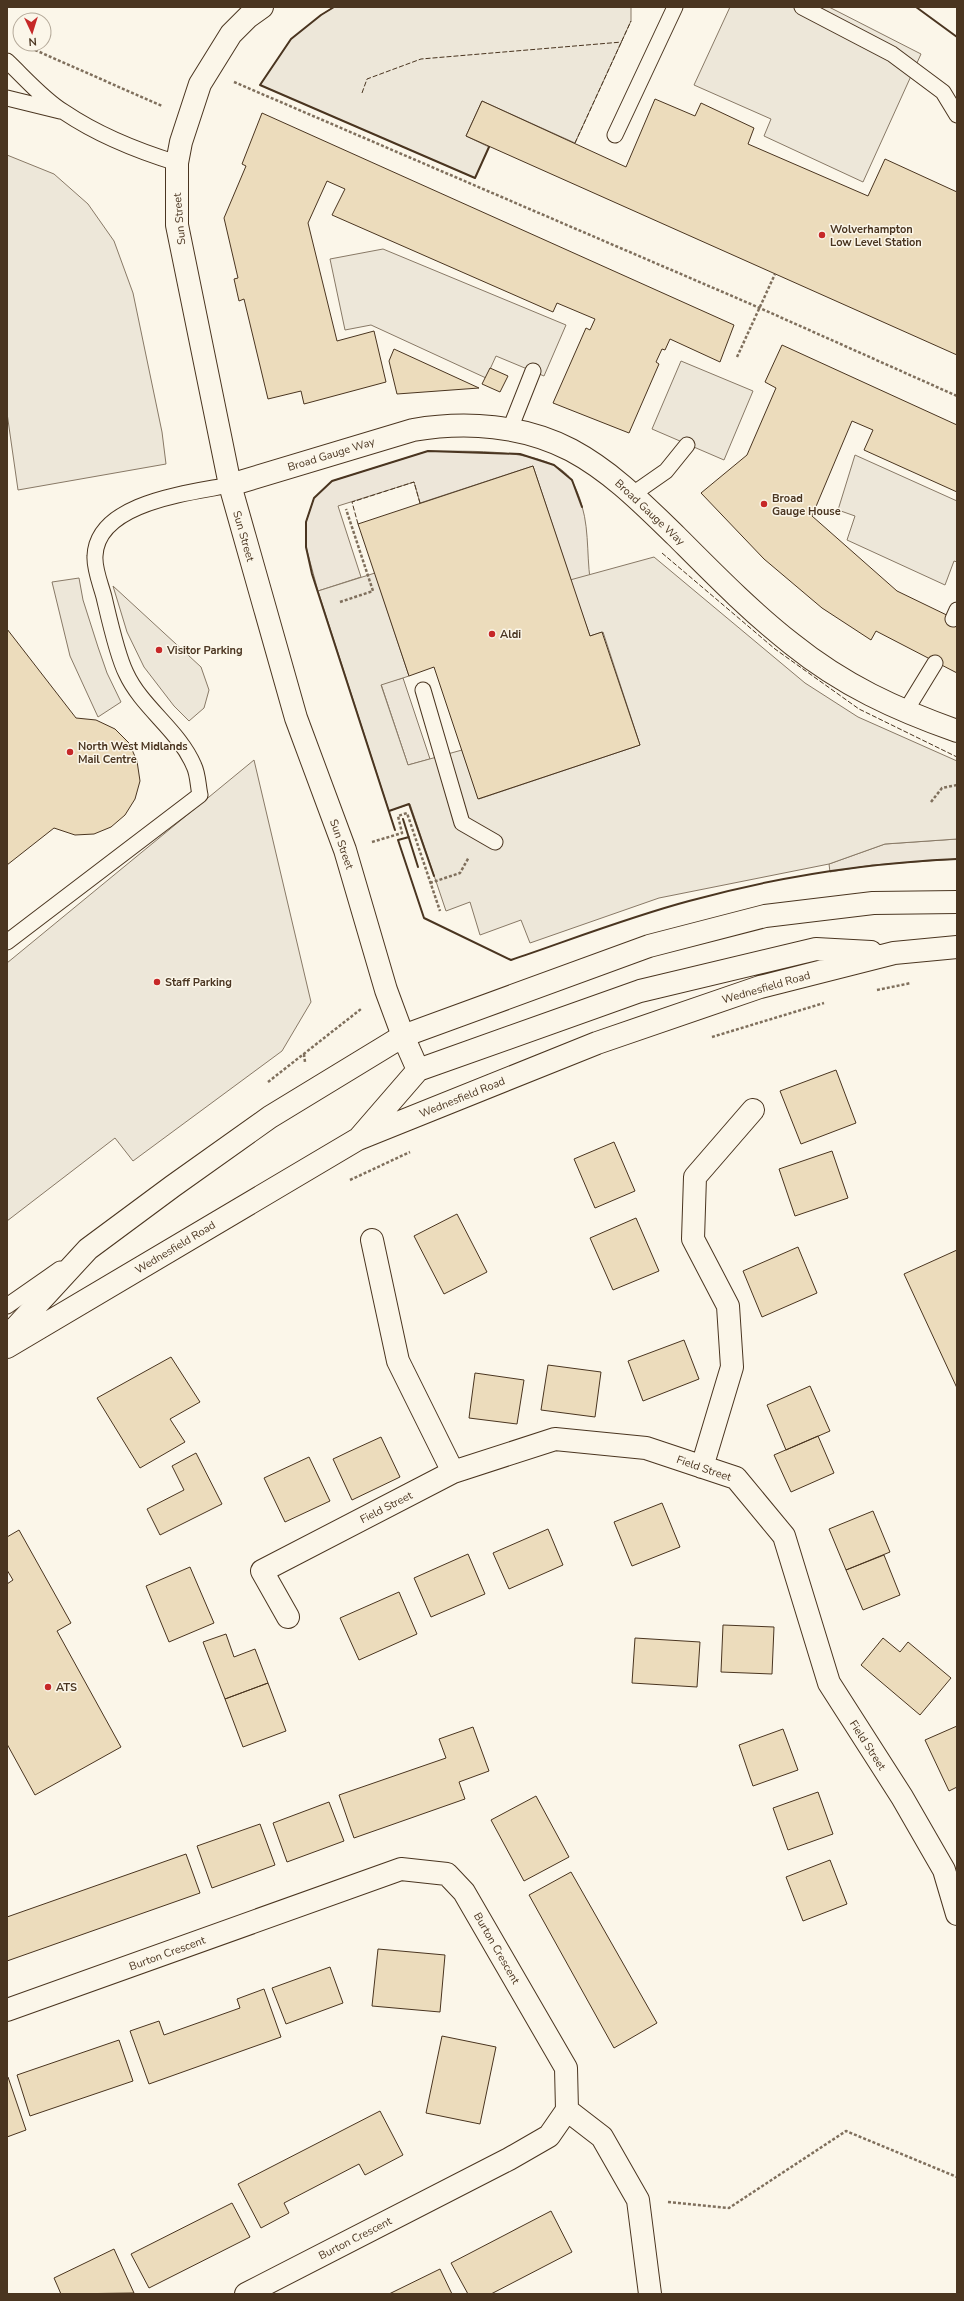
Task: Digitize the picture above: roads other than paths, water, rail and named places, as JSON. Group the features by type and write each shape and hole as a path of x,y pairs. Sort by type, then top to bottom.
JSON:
{"street":[{"name":"Sun Street","path":"250,10 231,34 200,84 190,111 177,163 177,226 230,485 296,718 345,850 386,990 403,1036 418,1070"},
{"name":"Broad Gauge Way","path":"230,485 413,430 434,426 475,426 510,429 538,436 571,450 604,470 634,494 742,601 793,645 851,686 905,712 957,731"},
{"path":"7,1337 88,1249 270,1117 403,1036 649,946 765,916 873,903 957,902"},
{"name":"Wednesfield Road","path":"7,1347 358,1139 597,1043 760,987 894,953 957,947"},
{"path":"358,1139 418,1070 640,991 816,949 894,953"},
{"path":"702,1467 732,1367 728,1306 693,1239 694,1177 753,1110"},
{"path":"372,1240 398,1361 453,1472"},
{"name":"Field Street","path":"288,1617 262,1571 453,1472 555,1439 646,1448 736,1478 784,1536 829,1683 902,1797 944,1870 957,1914"},
{"name":"Burton Crescent","path":"7,2010 402,1869 447,1874 464,1892 566,2068 567,2110 549,2136 510,2159 246,2294"},
{"path":"567,2110 602,2137 638,2200 650,2294"}],"lane":[{"path":"615,135 675,7"},
{"path":"802,7 892,54 943,92 957,115"},
{"path":"7,61 62,112"},
{"path":"7,98 62,112 110,138 151,155 177,163"},
{"path":"510,429 533,371"},
{"path":"634,494 666,471 687,445"},
{"path":"7,942 200,795 194,766 173,734 153,713 126,673 106,607 95,556 98,542 114,519 132,509 153,501 230,485"},
{"path":"905,712 934,663"},
{"path":"423,690 462,823 489,838"},
{"path":"873,903 957,892"},
{"path":"7,1306 88,1249"}],"place":[{"name":"Wolverhampton Low Level Station","path":"822,235"},
{"name":"Broad Gauge House","path":"764,504"},
{"name":"Aldi","path":"492,634"},
{"name":"Visitor Parking","path":"159,650"},
{"name":"North West Midlands Mail Centre","path":"70,752"},
{"name":"Staff Parking","path":"157,982"},
{"name":"ATS","path":"48,1687"}]}
